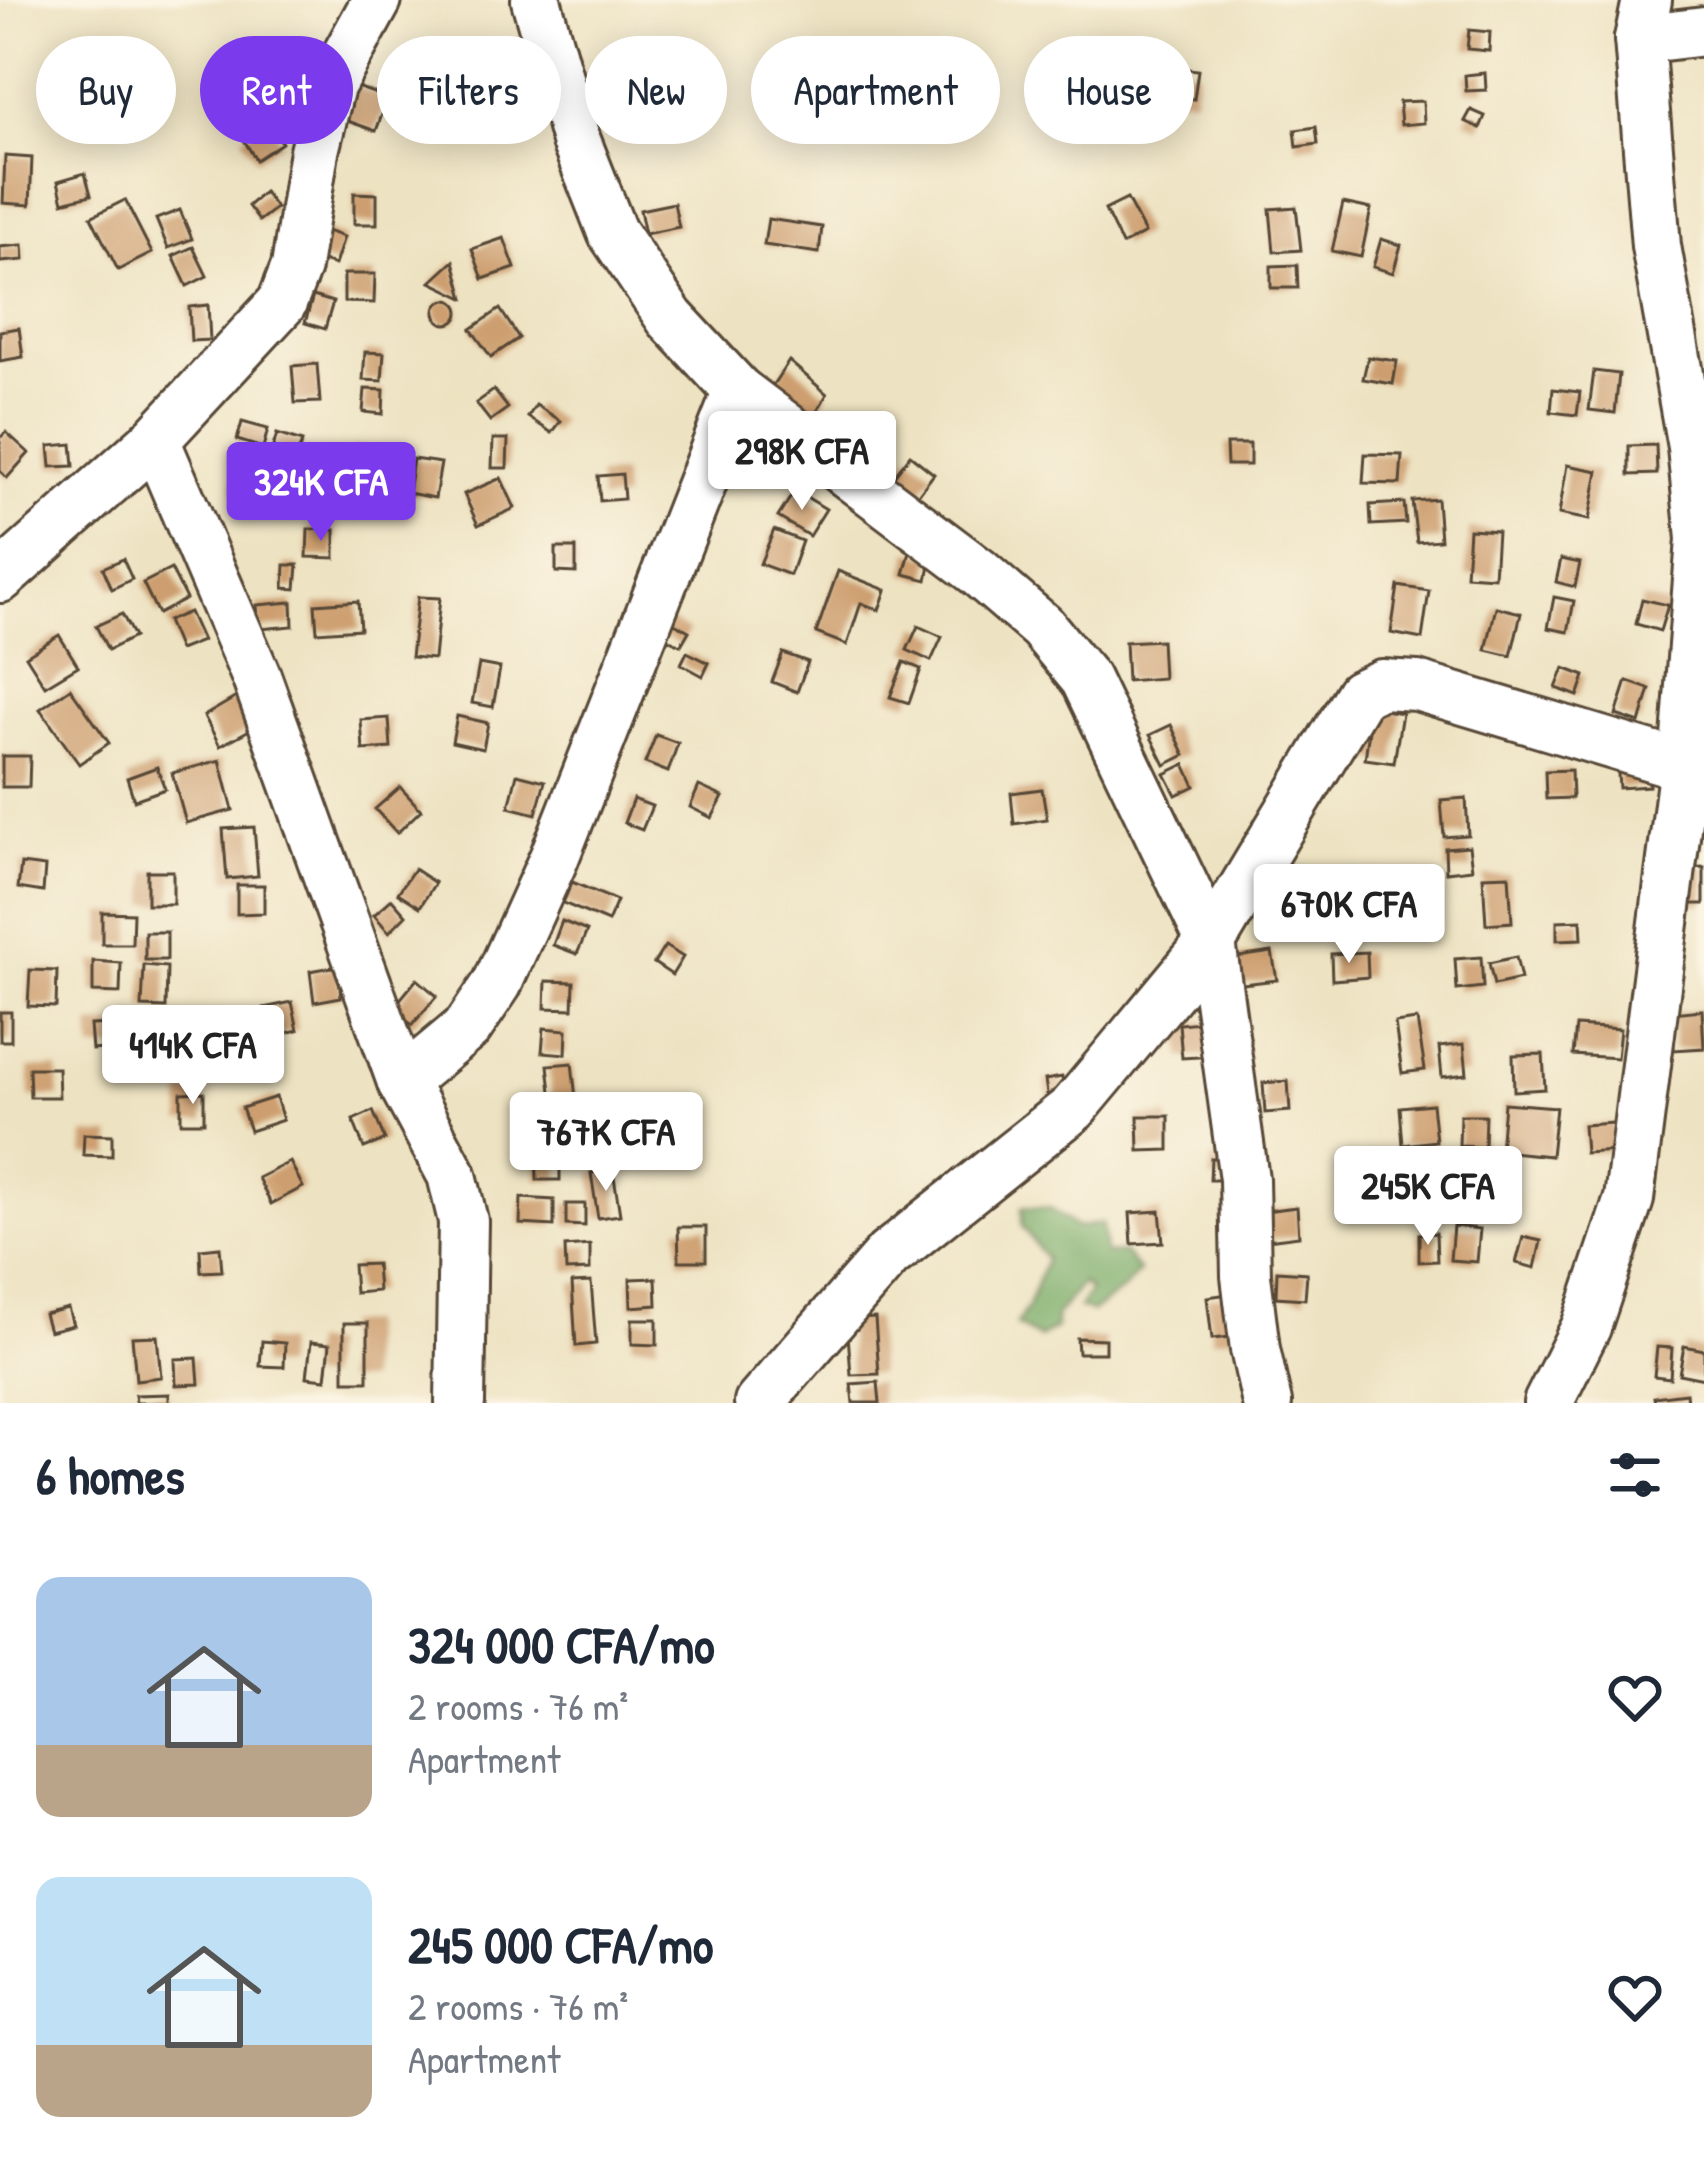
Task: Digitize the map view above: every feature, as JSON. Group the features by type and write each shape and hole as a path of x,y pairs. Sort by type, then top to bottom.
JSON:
{"street":[{"path":"0,578 155,440 282,303 296,267 314,151 330,86 377,0"},
{"path":"536,0 576,141 612,232 670,318 738,391 977,571 1056,644 1085,679 1210,942 1241,1158 1248,1295 1267,1403"},
{"path":"1548,1403 1586,1327 1629,1199 1694,768 1701,539 1692,447 1656,246 1644,20 1704,31"},
{"path":"402,1082 468,1027 497,984 554,858 738,391"},
{"path":"155,440 256,676 402,1082 452,1174 463,1221 460,1403"},
{"path":"759,1403 888,1256 1073,1108 1210,942 1360,694 1382,684 1417,686 1694,768"}],"green space":[{"path":"1022,1207 1050,1208 1077,1228 1102,1223 1105,1254 1124,1253 1139,1271 1092,1312 1079,1308 1090,1291 1082,1283 1056,1315 1056,1328 1039,1338 1016,1325 1046,1259 1022,1226"}],"building":[{"path":"1469,30 1490,32 1489,51 1467,49"},
{"path":"1485,73 1486,90 1466,91 1465,75"},
{"path":"353,89 377,94 376,131 353,123"},
{"path":"1423,101 1424,123 1401,125 1399,102"},
{"path":"1471,110 1485,116 1480,128 1465,121"},
{"path":"1316,127 1318,144 1297,147 1295,130"},
{"path":"246,144 280,144 256,160"},
{"path":"5,156 32,158 30,205 3,203"},
{"path":"85,173 91,195 63,202 58,181"},
{"path":"264,192 276,208 259,221 248,206"},
{"path":"354,193 377,194 377,224 354,224"},
{"path":"1127,199 1145,233 1122,245 1105,210"},
{"path":"125,200 152,253 118,270 91,217"},
{"path":"674,203 679,227 645,234 640,210"},
{"path":"1343,203 1371,209 1361,257 1332,251"},
{"path":"1296,207 1301,250 1274,252 1270,209"},
{"path":"180,210 192,239 168,248 156,219"},
{"path":"768,219 822,227 819,253 764,245"},
{"path":"318,228 344,237 335,265 309,257"},
{"path":"504,238 515,268 483,279 472,249"},
{"path":"1381,239 1401,245 1393,273 1373,267"},
{"path":"23,245 24,260 0,262 0,247"},
{"path":"193,247 207,276 187,286 173,256"},
{"path":"454,261 464,298 431,282"},
{"path":"1297,265 1298,288 1271,288 1271,266"},
{"path":"344,274 375,274 374,303 344,302"},
{"path":"313,296 333,302 325,329 305,323"},
{"path":"447,300 456,303 456,321 447,324 438,321 435,312 438,303"},
{"path":"208,305 210,340 191,341 189,307"},
{"path":"500,309 519,338 491,357 471,329"},
{"path":"19,328 23,357 0,361 0,331"},
{"path":"365,352 384,353 382,381 363,380"},
{"path":"1368,357 1397,361 1393,384 1363,379"},
{"path":"789,361 827,394 808,427 766,395"},
{"path":"317,364 320,402 295,403 292,366"},
{"path":"1594,371 1619,374 1615,413 1589,410"},
{"path":"365,389 384,390 383,414 363,412"},
{"path":"1553,389 1580,392 1577,415 1551,412"},
{"path":"494,390 508,408 490,421 476,403"},
{"path":"536,405 561,421 552,433 528,417"},
{"path":"851,412 874,426 857,454 835,441"},
{"path":"242,422 268,429 263,448 237,440"},
{"path":"735,427 760,437 744,479 719,470"},
{"path":"6,432 29,453 7,478 0,471 0,438"},
{"path":"277,434 302,442 295,461 271,453"},
{"path":"493,439 508,439 507,468 492,468"},
{"path":"72,444 74,466 51,467 49,446"},
{"path":"1226,444 1250,444 1250,465 1227,465"},
{"path":"1656,445 1657,474 1629,475 1629,446"},
{"path":"352,447 388,448 387,473 351,471"},
{"path":"1365,454 1402,455 1400,484 1363,483"},
{"path":"910,455 934,474 911,504 887,485"},
{"path":"413,459 441,463 435,498 408,493"},
{"path":"236,465 265,469 262,496 232,492"},
{"path":"1567,465 1598,471 1589,520 1559,514"},
{"path":"622,474 624,499 600,501 598,476"},
{"path":"501,478 515,508 478,525 464,494"},
{"path":"795,490 826,509 809,536 778,517"},
{"path":"1437,499 1440,540 1417,542 1412,501"},
{"path":"1404,503 1406,523 1371,525 1370,505"},
{"path":"308,529 335,530 335,558 307,557"},
{"path":"1469,529 1497,531 1494,577 1466,575"},
{"path":"774,530 802,541 790,575 760,564"},
{"path":"556,548 576,548 576,573 556,572"},
{"path":"910,552 932,557 927,580 904,574"},
{"path":"123,559 132,579 112,589 103,568"},
{"path":"1561,559 1580,563 1575,587 1556,582"},
{"path":"285,565 298,565 296,589 284,588"},
{"path":"171,569 186,599 158,614 143,583"},
{"path":"838,571 886,590 879,610 861,603 847,645 816,633"},
{"path":"1398,586 1429,591 1422,639 1391,633"},
{"path":"418,597 440,598 434,659 411,657"},
{"path":"1554,597 1574,601 1568,632 1548,628"},
{"path":"1642,599 1668,605 1660,631 1636,624"},
{"path":"358,601 360,629 317,632 315,604"},
{"path":"292,602 293,626 259,629 257,605"},
{"path":"1496,607 1521,613 1511,656 1486,650"},
{"path":"189,612 202,641 179,650 167,621"},
{"path":"122,614 134,637 108,650 96,626"},
{"path":"667,619 689,631 681,645 659,635"},
{"path":"918,626 942,637 931,661 907,650"},
{"path":"59,635 78,666 45,686 26,656"},
{"path":"1161,640 1163,678 1127,681 1125,642"},
{"path":"687,652 709,663 703,676 681,664"},
{"path":"783,653 808,662 797,692 772,682"},
{"path":"904,662 921,669 909,703 890,697"},
{"path":"479,664 500,668 493,707 472,703"},
{"path":"1564,668 1585,676 1578,696 1556,688"},
{"path":"1627,681 1650,689 1640,723 1616,715"},
{"path":"70,688 109,743 79,764 40,709"},
{"path":"238,696 255,727 220,746 204,716"},
{"path":"1372,708 1402,713 1394,763 1365,759"},
{"path":"457,716 488,723 483,749 452,742"},
{"path":"389,718 391,748 363,750 361,720"},
{"path":"1171,725 1185,755 1165,765 1150,735"},
{"path":"656,735 678,743 668,772 645,763"},
{"path":"2,756 30,756 29,787 2,787"},
{"path":"1648,758 1649,786 1619,788 1617,760"},
{"path":"220,760 233,810 186,823 172,773"},
{"path":"1185,764 1195,786 1176,795 1165,774"},
{"path":"157,767 165,789 134,800 127,778"},
{"path":"1571,770 1572,798 1546,799 1545,771"},
{"path":"517,774 545,781 536,814 509,807"},
{"path":"699,786 723,797 712,818 690,807"},
{"path":"400,787 421,810 397,833 375,809"},
{"path":"1042,789 1047,819 1014,824 1011,793"},
{"path":"1466,798 1468,835 1444,837 1441,800"},
{"path":"633,799 652,806 642,830 624,823"},
{"path":"254,827 258,876 227,879 223,829"},
{"path":"1469,846 1472,869 1446,872 1445,848"},
{"path":"21,864 45,867 43,892 18,888"},
{"path":"1704,867 1704,904 1678,904 1677,868"},
{"path":"414,869 435,883 420,907 398,893"},
{"path":"147,871 173,871 173,904 147,904"},
{"path":"1509,875 1512,922 1486,924 1483,876"},
{"path":"572,882 617,901 608,922 563,903"},
{"path":"237,885 264,885 264,913 237,914"},
{"path":"392,899 406,915 389,932 374,915"},
{"path":"102,912 133,913 132,944 102,944"},
{"path":"1581,920 1582,939 1557,940 1557,921"},
{"path":"562,921 587,931 577,954 553,945"},
{"path":"145,932 167,932 167,960 145,960"},
{"path":"665,946 683,957 672,975 654,963"},
{"path":"1272,952 1277,980 1242,984 1238,957"},
{"path":"1367,952 1368,977 1332,980 1331,954"},
{"path":"1481,957 1483,987 1457,990 1455,959"},
{"path":"1516,957 1521,979 1494,985 1489,963"},
{"path":"93,961 121,963 120,993 93,992"},
{"path":"144,965 167,967 166,1008 142,1007"},
{"path":"338,966 341,997 314,1002 310,971"},
{"path":"30,970 57,971 56,1007 28,1006"},
{"path":"417,979 437,996 412,1025 393,1008"},
{"path":"546,981 574,982 573,1009 545,1008"},
{"path":"292,1002 298,1030 271,1037 264,1008"},
{"path":"1702,1010 1704,1048 1674,1050 1672,1013"},
{"path":"0,1012 11,1012 11,1041 0,1041"},
{"path":"173,1016 175,1045 135,1047 133,1018"},
{"path":"1417,1020 1425,1070 1402,1073 1395,1023"},
{"path":"1211,1021 1214,1056 1182,1058 1179,1024"},
{"path":"115,1024 116,1048 92,1050 90,1025"},
{"path":"1576,1026 1620,1029 1617,1058 1573,1055"},
{"path":"544,1028 567,1030 566,1054 542,1052"},
{"path":"1464,1044 1467,1074 1442,1077 1439,1047"},
{"path":"253,1045 255,1071 228,1073 227,1046"},
{"path":"1543,1054 1545,1089 1514,1091 1513,1055"},
{"path":"572,1063 578,1116 554,1118 548,1065"},
{"path":"29,1068 58,1068 59,1097 30,1097"},
{"path":"1062,1077 1065,1097 1048,1100 1045,1080"},
{"path":"1288,1081 1290,1111 1265,1113 1263,1083"},
{"path":"204,1092 204,1122 181,1122 181,1093"},
{"path":"276,1097 283,1120 250,1131 242,1108"},
{"path":"1504,1103 1556,1107 1551,1156 1500,1151"},
{"path":"1432,1104 1436,1141 1403,1145 1400,1107"},
{"path":"373,1111 385,1140 364,1148 353,1120"},
{"path":"1460,1115 1485,1115 1484,1147 1459,1146"},
{"path":"1138,1116 1169,1116 1169,1150 1139,1151"},
{"path":"1613,1123 1615,1151 1585,1153 1583,1125"},
{"path":"84,1134 112,1135 112,1156 83,1155"},
{"path":"536,1143 560,1143 560,1180 537,1180"},
{"path":"1211,1158 1238,1158 1238,1180 1210,1180"},
{"path":"290,1162 303,1187 271,1204 258,1178"},
{"path":"613,1170 620,1215 598,1218 591,1173"},
{"path":"521,1198 554,1200 554,1226 520,1224"},
{"path":"566,1204 585,1204 585,1226 566,1225"},
{"path":"1297,1207 1299,1236 1259,1241 1256,1212"},
{"path":"1160,1211 1163,1242 1132,1244 1130,1213"},
{"path":"1453,1226 1480,1229 1477,1262 1450,1260"},
{"path":"678,1227 706,1227 706,1261 679,1261"},
{"path":"1436,1233 1437,1261 1419,1262 1419,1234"},
{"path":"1523,1237 1541,1241 1535,1268 1516,1263"},
{"path":"590,1245 590,1270 566,1271 565,1247"},
{"path":"220,1247 222,1271 201,1272 200,1249"},
{"path":"376,1264 378,1291 355,1293 353,1265"},
{"path":"1277,1271 1307,1273 1305,1299 1276,1297"},
{"path":"656,1278 657,1305 631,1307 630,1279"},
{"path":"591,1282 596,1344 576,1346 572,1283"},
{"path":"1243,1292 1249,1335 1212,1339 1207,1297"},
{"path":"68,1308 73,1325 49,1331 44,1314"},
{"path":"875,1318 879,1374 851,1375 847,1320"},
{"path":"632,1319 657,1319 657,1345 632,1344"},
{"path":"344,1323 368,1323 368,1381 344,1381"},
{"path":"157,1336 161,1377 136,1380 132,1337"},
{"path":"1077,1338 1105,1339 1105,1353 1078,1353"},
{"path":"262,1341 285,1343 284,1367 260,1366"},
{"path":"311,1342 330,1344 326,1379 307,1377"},
{"path":"1684,1346 1704,1350 1704,1379 1679,1374"},
{"path":"1657,1347 1672,1348 1670,1378 1654,1376"},
{"path":"197,1358 199,1384 176,1385 175,1359"},
{"path":"878,1382 880,1403 853,1403 851,1384"},
{"path":"1686,1393 1687,1403 1655,1403 1654,1397"},
{"path":"169,1394 169,1403 136,1403 135,1395"}]}
